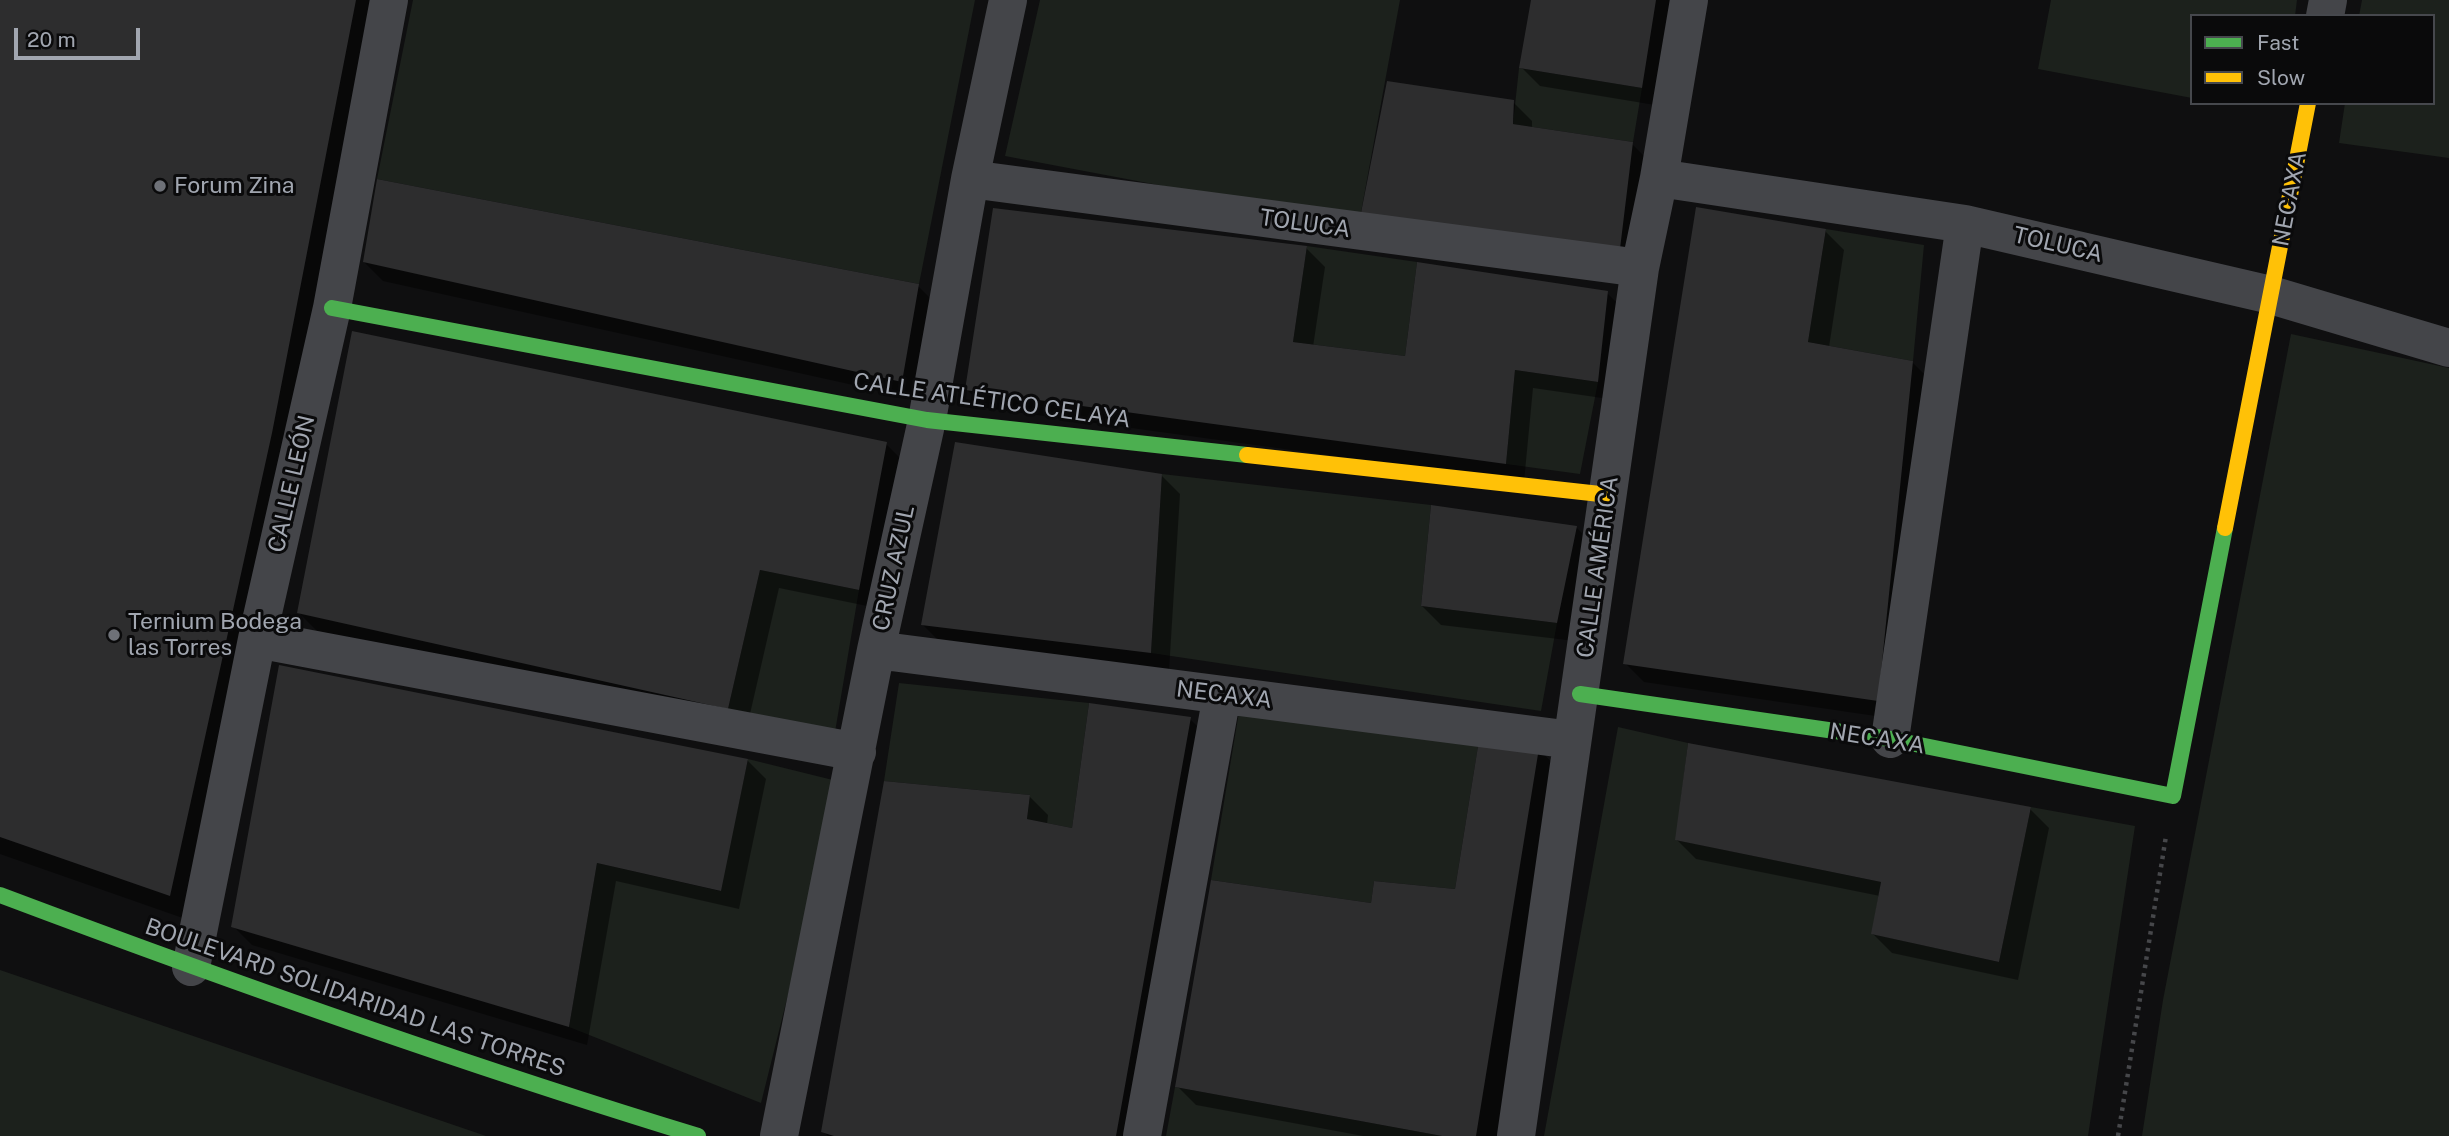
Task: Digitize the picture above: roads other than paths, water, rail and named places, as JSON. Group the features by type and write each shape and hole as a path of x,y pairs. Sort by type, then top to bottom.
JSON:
{"street":[{"name":"CALLE LEÓN","path":"191,967 257,639 332,308 389,0"},
{"name":"CRUZ AZUL","path":"779,1136 876,650 927,420 970,180 1008,0"},
{"name":"CALLE AMÉRICA","path":"1516,1136 1640,268 1659,178 1689,0"},
{"name":"NECAXA","path":"1580,694 1890,739 2173,796 2308,105"},
{"name":"TOLUCA","path":"1659,178 1965,224 2271,295 2449,348"},
{"name":"TOLUCA","path":"970,180 1640,268"},
{"path":"1890,739 1965,224"},
{"name":"CALLE ATLÉTICO CELAYA","path":"332,308 927,420 1609,495"},
{"path":"257,639 857,752"},
{"name":"NECAXA","path":"876,650 1572,740"},
{"path":"1142,1136 1222,695"},
{"name":"BOULEVARD SOLIDARIDAD LAS TORRES","path":"0,895 191,967 587,1103 698,1136"},
{"path":"587,1103 638,1136"}],"place":[{"name":"Forum Zina","path":"160,186"},
{"name":"Ternium Bodega las Torres","path":"114,635"}]}
